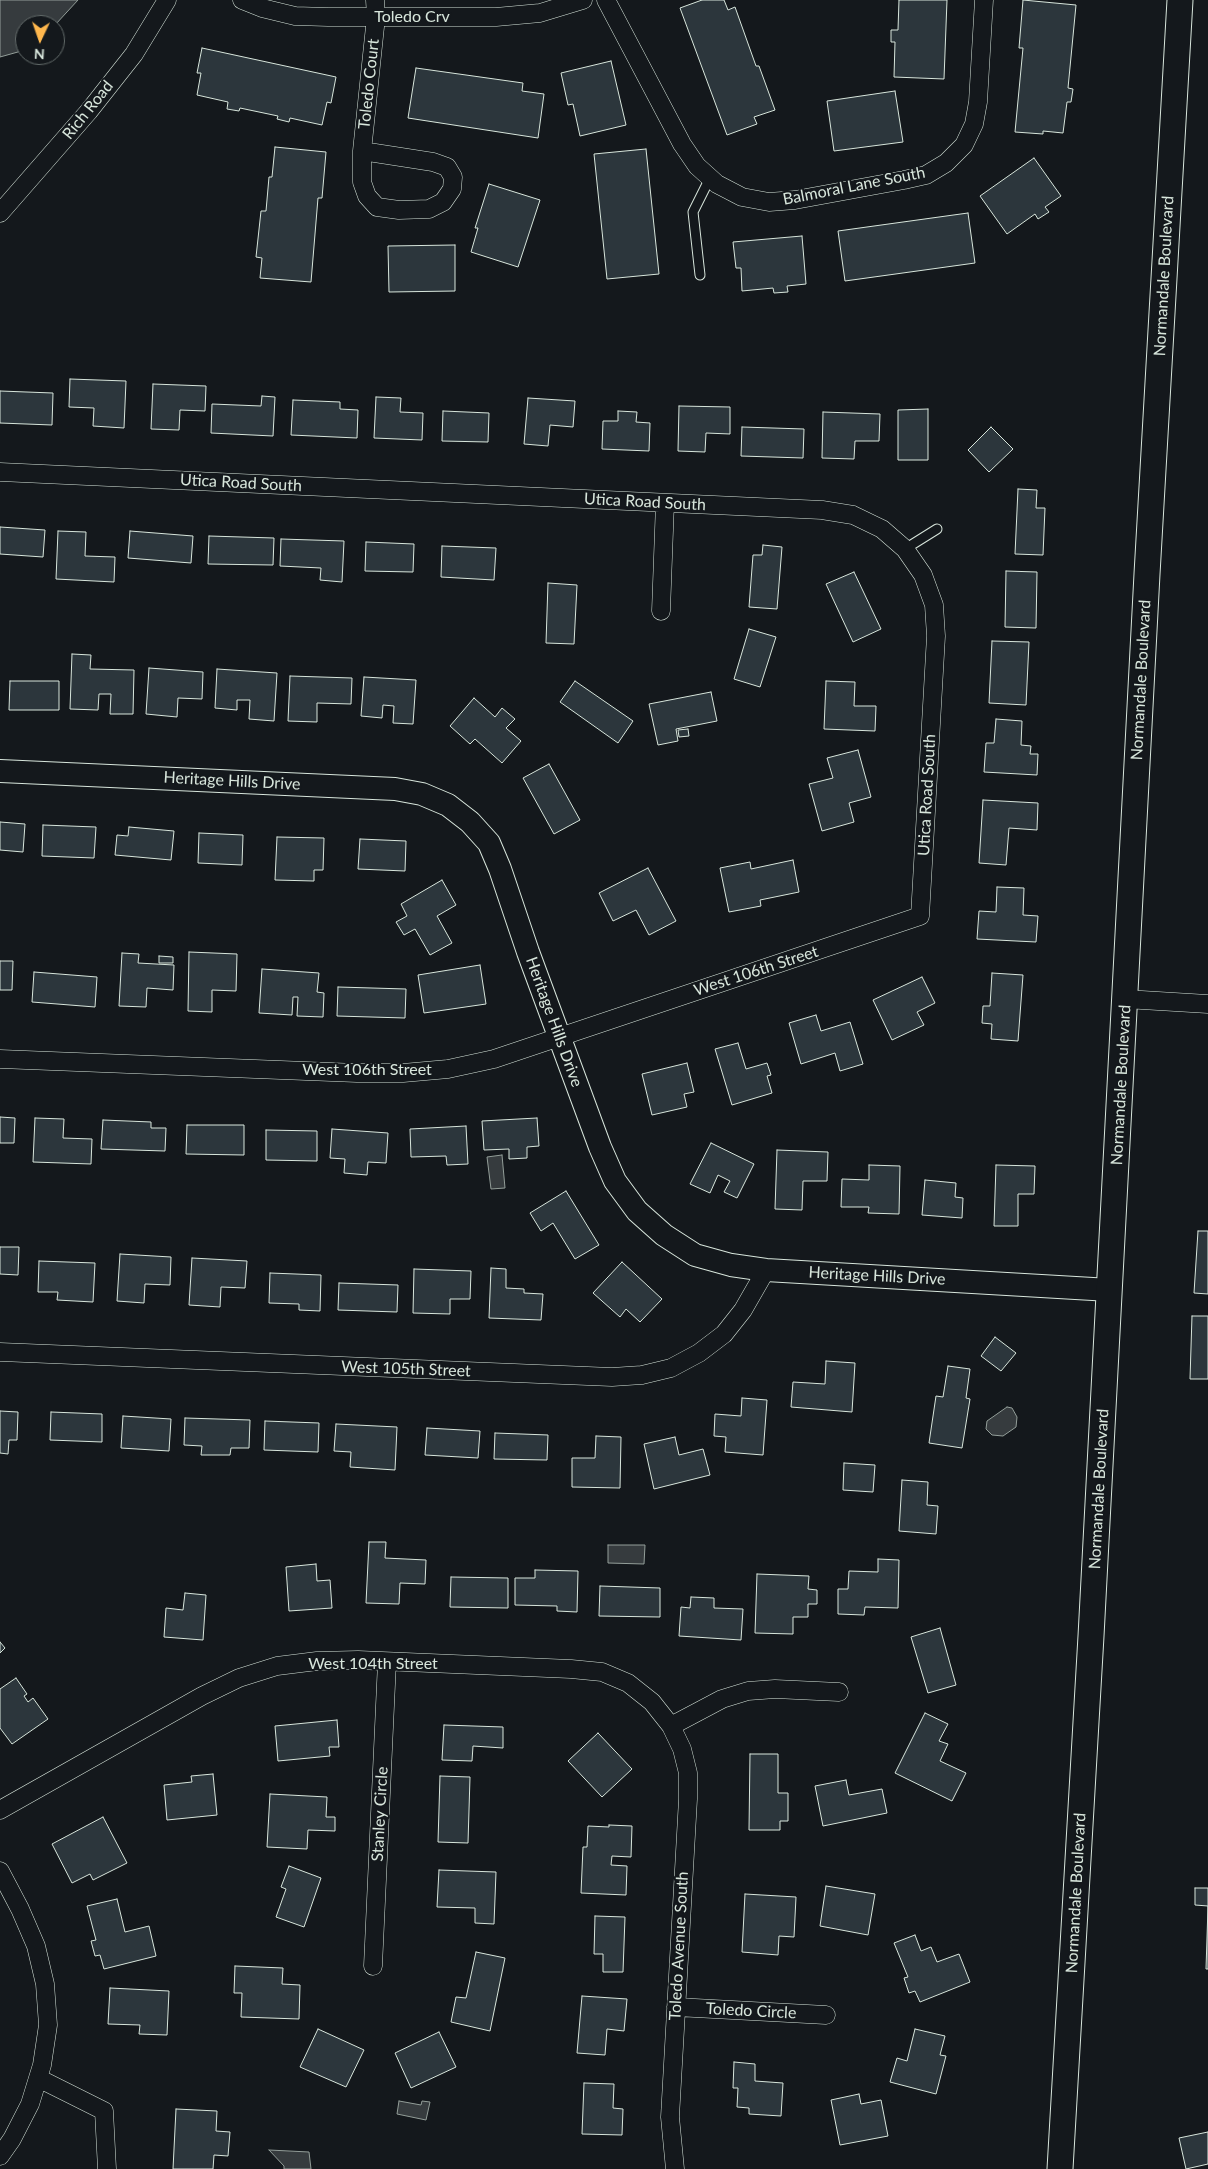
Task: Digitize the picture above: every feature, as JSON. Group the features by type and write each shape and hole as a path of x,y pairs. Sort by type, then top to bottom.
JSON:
{"main road":[{"name":"Normandale Boulevard","path":"1060,2169 1180,0"}],"street":[{"name":"Rich Road","path":"0,213 89,110 134,54 167,0"},
{"name":"Toledo Crv","path":"242,0 262,8 295,16 376,9 496,17 540,13 583,0"},
{"name":"Balmoral Lane South","path":"606,0 682,144 697,166 710,178 742,197 769,202 796,200 926,174 946,163 964,145 974,124 978,102 984,0"},
{"name":"Toledo Court","path":"362,151 434,162 447,167 453,176 452,189 443,202 429,209 399,210 378,207 367,196 362,182 362,151 376,9"},
{"name":"Utica Road South","path":"0,472 822,510 853,515 882,529 905,549 923,575 934,605 936,636 920,916"},
{"path":"661,611 665,503"},
{"name":"Heritage Hills Drive","path":"0,771 395,789 422,794 448,805 470,822 489,843 500,868 600,1148 615,1181 637,1211 664,1235 695,1254 731,1265 766,1270 1110,1290"},
{"name":"West 106th Street","path":"0,1059 356,1073 403,1073 448,1069 494,1059 920,916"},
{"path":"1125,999 1208,1004"},
{"name":"West 105th Street","path":"0,1352 612,1378 642,1375 671,1368 699,1353 724,1334 743,1310 766,1270"},
{"name":"West 104th Street","path":"0,1810 202,1696 239,1678 277,1666 317,1661 387,1662 571,1669 602,1672 628,1683 652,1702 670,1726"},
{"name":"Stanley Circle","path":"372,1966 387,1662"},
{"path":"670,1726 722,1699 748,1691 775,1689 839,1692"},
{"name":"Toledo Avenue South","path":"670,1726 682,1749 688,1774 670,2117 675,2169"},
{"path":"0,1871 20,1909 36,1946 45,1984 48,2025 42,2065 30,2104 12,2139 0,2156"},
{"name":"Toledo Circle","path":"676,2008 826,2015"},
{"path":"38,2078 104,2111 107,2169"}],"lane":[{"path":"700,275 693,212 710,178"},
{"path":"905,549 937,529"}],"shaded area":[{"path":"0,0 78,0 64,15 15,15 15,53 0,57"},
{"path":"502,1155 505,1188 491,1189 487,1157"},
{"path":"1007,1407 1012,1408 1017,1417 1016,1427 1003,1436 992,1435 986,1429 987,1421"},
{"path":"608,1545 645,1545 644,1564 608,1563"},
{"path":"399,2101 421,2105 422,2101 430,2102 426,2120 397,2114"},
{"path":"269,2150 309,2152 311,2169 284,2169 284,2166"}],"building":[{"path":"702,0 724,0 728,10 735,7 756,66 759,66 775,110 754,117 757,124 727,135 680,8"},
{"path":"899,0 947,0 944,79 894,77 895,42 891,42 891,30 898,30"},
{"path":"1023,0 1076,5 1068,88 1073,89 1071,102 1067,102 1063,133 1043,131 1043,134 1015,132 1023,48 1019,48"},
{"path":"202,48 336,77 331,103 327,102 322,125 290,118 289,122 277,119 278,116 240,108 239,111 227,109 228,102 197,95 201,73 197,73"},
{"path":"611,61 626,125 580,136 573,104 568,105 561,73"},
{"path":"416,68 523,83 522,91 544,94 538,138 408,118"},
{"path":"895,91 903,142 834,151 827,101"},
{"path":"275,147 326,152 322,198 318,198 311,282 260,278 262,258 256,257 261,211 266,211 269,177 272,177"},
{"path":"646,149 659,274 607,279 594,154"},
{"path":"1034,158 1061,196 1045,207 1049,212 1038,219 1035,214 1007,234 980,196"},
{"path":"489,184 540,200 518,267 471,252 478,228 475,228"},
{"path":"968,213 975,263 845,281 838,231"},
{"path":"802,236 806,284 787,286 788,292 774,293 773,288 742,291 741,268 736,268 733,242"},
{"path":"455,245 455,291 389,292 388,246"},
{"path":"70,379 126,381 124,428 93,426 94,408 69,407"},
{"path":"153,384 206,386 205,411 180,410 179,430 151,429"},
{"path":"0,391 53,393 52,425 0,423"},
{"path":"262,396 275,397 273,436 211,433 212,404 261,406"},
{"path":"376,397 401,398 400,412 423,413 422,440 374,438"},
{"path":"528,398 575,401 573,427 550,425 548,446 524,444"},
{"path":"293,400 340,402 340,409 358,410 357,438 291,435"},
{"path":"679,406 730,407 730,434 706,433 705,452 678,451"},
{"path":"928,409 928,460 898,460 898,410"},
{"path":"443,411 489,413 488,442 442,441"},
{"path":"618,411 637,412 636,422 650,423 649,451 602,449 603,421 618,421"},
{"path":"823,412 880,414 879,441 855,441 854,459 822,458"},
{"path":"742,427 804,429 803,458 741,456"},
{"path":"991,427 1013,449 989,472 968,450"},
{"path":"1018,489 1037,490 1036,508 1045,508 1043,555 1015,554"},
{"path":"0,527 45,530 43,557 0,554"},
{"path":"58,531 86,532 85,556 115,557 114,582 56,579"},
{"path":"130,531 193,536 191,563 128,558"},
{"path":"209,536 274,538 273,565 208,564"},
{"path":"281,539 344,541 342,582 320,580 321,568 280,566"},
{"path":"366,542 414,544 413,572 365,571"},
{"path":"763,545 782,547 777,609 749,607 753,555 762,555"},
{"path":"442,546 496,548 494,580 441,577"},
{"path":"1006,571 1037,572 1036,628 1005,627"},
{"path":"854,572 881,629 853,642 826,584"},
{"path":"548,583 577,585 574,644 546,643"},
{"path":"749,629 776,637 760,687 734,679"},
{"path":"992,641 1029,642 1026,705 989,703"},
{"path":"72,654 91,655 90,669 134,670 133,714 110,714 111,694 99,694 98,710 70,709"},
{"path":"149,668 203,672 202,699 178,698 177,717 146,714"},
{"path":"217,669 277,673 274,721 249,719 250,700 237,700 237,710 215,708"},
{"path":"290,676 352,678 351,704 317,703 317,722 288,721"},
{"path":"364,677 416,680 413,724 393,723 394,706 383,705 382,718 361,716"},
{"path":"10,681 59,681 59,710 9,710"},
{"path":"575,681 633,721 618,743 560,702"},
{"path":"826,681 855,682 854,706 876,706 875,731 824,729"},
{"path":"711,692 717,721 676,729 678,741 658,745 649,704"},
{"path":"474,698 495,717 502,708 515,719 506,728 521,741 502,763 475,739 470,744 450,726"},
{"path":"996,719 1022,721 1021,745 1031,746 1030,754 1038,754 1037,775 984,772 986,743 994,743"},
{"path":"688,729 689,736 679,737 678,730"},
{"path":"858,750 871,797 849,803 854,822 822,831 809,784 833,778 827,758"},
{"path":"549,764 580,820 554,834 523,778"},
{"path":"983,800 1038,803 1037,830 1009,828 1006,865 979,863"},
{"path":"0,822 25,824 23,852 0,850"},
{"path":"43,825 96,827 94,858 42,856"},
{"path":"129,827 174,831 171,860 115,855 117,835 128,836"},
{"path":"199,833 243,835 242,865 198,863"},
{"path":"277,837 324,838 323,870 314,870 314,881 275,880"},
{"path":"360,839 406,841 405,871 358,869"},
{"path":"793,860 799,892 760,900 761,906 729,912 720,868 750,862 751,869"},
{"path":"648,868 676,921 649,935 636,910 613,921 599,893"},
{"path":"442,880 456,905 437,916 452,943 430,955 415,929 404,935 396,922 407,916 401,904"},
{"path":"997,887 1024,888 1023,915 1038,916 1036,942 977,939 979,911 996,912"},
{"path":"189,952 237,954 236,991 212,990 212,1012 188,1011"},
{"path":"122,953 139,954 138,963 174,965 173,990 147,988 146,1007 119,1006"},
{"path":"159,956 173,957 173,963 159,963"},
{"path":"0,961 13,961 12,990 0,990"},
{"path":"480,965 486,1004 424,1013 418,975"},
{"path":"262,969 319,973 317,992 324,993 323,1017 297,1016 298,997 293,997 292,1015 259,1013"},
{"path":"34,972 97,977 95,1007 32,1002"},
{"path":"992,973 1023,975 1018,1041 991,1039 992,1024 982,1023 983,1006 990,1006"},
{"path":"922,977 935,1003 917,1012 924,1025 892,1040 873,1000"},
{"path":"338,987 406,989 405,1018 337,1016"},
{"path":"816,1015 821,1031 850,1022 863,1064 840,1071 835,1053 801,1064 789,1023"},
{"path":"738,1043 746,1069 767,1063 771,1075 767,1076 772,1093 732,1105 715,1049"},
{"path":"687,1063 694,1092 684,1094 687,1107 652,1115 642,1074"},
{"path":"0,1117 15,1118 14,1143 0,1143"},
{"path":"35,1118 64,1119 63,1138 92,1139 91,1164 33,1162"},
{"path":"537,1118 539,1146 527,1147 527,1158 509,1159 509,1149 484,1150 482,1121"},
{"path":"103,1120 151,1122 151,1128 166,1128 165,1151 101,1149"},
{"path":"187,1125 244,1125 244,1155 186,1154"},
{"path":"466,1126 468,1164 447,1165 446,1156 411,1157 410,1129"},
{"path":"332,1129 388,1133 386,1163 368,1162 367,1175 344,1173 345,1159 330,1158"},
{"path":"266,1130 317,1131 317,1161 266,1160"},
{"path":"711,1143 754,1164 737,1198 724,1192 730,1181 718,1175 710,1193 690,1184"},
{"path":"777,1150 828,1152 827,1181 803,1181 802,1210 775,1209"},
{"path":"869,1165 900,1166 899,1214 868,1213 869,1207 841,1207 842,1179 869,1180"},
{"path":"996,1165 1035,1166 1034,1194 1018,1194 1018,1226 994,1226"},
{"path":"925,1180 956,1183 955,1197 963,1198 962,1218 922,1215"},
{"path":"566,1191 599,1245 575,1259 553,1223 541,1231 530,1213"},
{"path":"1198,1231 1208,1231 1208,1294 1194,1293"},
{"path":"0,1247 19,1247 18,1275 0,1274"},
{"path":"120,1254 171,1257 170,1285 145,1284 144,1303 117,1301"},
{"path":"192,1258 247,1261 245,1288 221,1287 220,1307 189,1305"},
{"path":"39,1261 95,1263 93,1302 57,1300 58,1292 38,1292"},
{"path":"622,1262 662,1299 640,1322 626,1309 620,1317 593,1293"},
{"path":"491,1268 506,1269 506,1288 524,1289 524,1293 543,1294 541,1320 489,1318"},
{"path":"414,1269 471,1271 470,1299 450,1299 450,1314 413,1313"},
{"path":"270,1273 321,1275 320,1311 299,1310 299,1304 269,1303"},
{"path":"339,1283 398,1285 397,1312 338,1310"},
{"path":"1192,1316 1208,1316 1208,1379 1190,1379"},
{"path":"995,1337 1016,1353 1001,1371 981,1356"},
{"path":"826,1361 855,1363 852,1412 791,1407 793,1382 825,1384"},
{"path":"948,1366 970,1369 966,1398 970,1399 962,1448 929,1443 936,1396 943,1397"},
{"path":"742,1398 767,1400 763,1455 725,1452 726,1437 714,1436 715,1414 741,1416"},
{"path":"0,1411 18,1412 17,1440 9,1440 8,1454 0,1453"},
{"path":"51,1412 102,1414 102,1442 50,1440"},
{"path":"123,1416 171,1419 169,1451 121,1448"},
{"path":"185,1418 250,1420 249,1448 231,1448 230,1455 201,1455 202,1446 184,1445"},
{"path":"265,1421 319,1423 318,1452 264,1450"},
{"path":"336,1424 397,1427 395,1470 350,1467 351,1452 334,1451"},
{"path":"427,1428 480,1431 478,1458 425,1455"},
{"path":"495,1433 548,1435 547,1460 494,1459"},
{"path":"596,1436 621,1437 620,1488 572,1487 572,1458 595,1458"},
{"path":"675,1437 679,1455 703,1449 710,1475 654,1489 644,1444"},
{"path":"844,1463 875,1465 873,1492 843,1490"},
{"path":"902,1480 928,1482 927,1505 938,1506 936,1534 899,1531"},
{"path":"369,1542 386,1542 385,1558 426,1560 425,1584 400,1583 399,1604 366,1603"},
{"path":"878,1559 899,1560 898,1608 865,1607 864,1615 838,1614 838,1589 848,1589 849,1571 878,1572"},
{"path":"316,1564 317,1581 330,1580 332,1608 289,1611 286,1567"},
{"path":"535,1570 578,1571 577,1612 557,1611 557,1606 515,1605 515,1578 535,1578"},
{"path":"757,1574 809,1576 808,1589 817,1590 817,1604 808,1604 808,1617 793,1617 793,1634 755,1633"},
{"path":"451,1577 508,1578 508,1608 450,1607"},
{"path":"600,1586 660,1588 660,1617 599,1616"},
{"path":"185,1593 206,1595 203,1640 164,1637 166,1608 183,1610"},
{"path":"691,1597 714,1598 714,1608 743,1609 741,1640 679,1636 681,1607 690,1608"},
{"path":"940,1628 956,1685 928,1693 911,1637"},
{"path":"0,1642 5,1648 0,1653"},
{"path":"16,1678 27,1694 24,1696 28,1702 33,1698 48,1719 12,1744 0,1728 0,1689"},
{"path":"925,1713 948,1724 939,1741 948,1744 940,1761 966,1773 952,1801 895,1773"},
{"path":"337,1720 339,1747 329,1747 330,1756 278,1761 275,1726"},
{"path":"444,1725 503,1727 503,1748 473,1746 472,1761 442,1760"},
{"path":"598,1733 632,1769 602,1797 568,1761"},
{"path":"750,1754 778,1754 778,1793 788,1793 788,1821 780,1821 780,1830 749,1830"},
{"path":"213,1774 217,1815 167,1820 164,1785 192,1782 191,1776"},
{"path":"440,1776 470,1777 468,1843 438,1842"},
{"path":"846,1780 849,1795 882,1789 887,1813 823,1826 815,1786"},
{"path":"270,1794 327,1797 326,1817 335,1817 335,1831 308,1830 307,1849 267,1847"},
{"path":"103,1817 127,1863 93,1880 90,1874 72,1883 52,1844"},
{"path":"609,1825 632,1826 631,1857 612,1856 611,1865 627,1866 626,1895 581,1893 583,1847 587,1847 588,1826 609,1827"},
{"path":"289,1866 321,1878 304,1927 276,1917 286,1889 281,1887"},
{"path":"439,1870 496,1872 494,1924 475,1923 475,1908 437,1907"},
{"path":"826,1886 875,1894 868,1935 820,1926"},
{"path":"1195,1888 1208,1888 1208,1906 1195,1905"},
{"path":"745,1894 796,1897 794,1937 779,1936 778,1955 742,1952"},
{"path":"117,1899 125,1932 149,1926 156,1956 104,1969 100,1955 95,1956 91,1941 96,1940 87,1906"},
{"path":"1208,1906 1208,1969 1206,1969"},
{"path":"595,1916 625,1917 623,1972 603,1972 603,1954 594,1954"},
{"path":"915,1935 921,1951 931,1947 937,1962 959,1954 970,1982 920,2002 915,1991 909,1993 904,1978 908,1977 894,1943"},
{"path":"476,1952 505,1958 490,2031 451,2022 456,1997 466,1998"},
{"path":"235,1966 283,1968 282,1984 300,1985 299,2019 241,2017 242,1993 234,1993"},
{"path":"110,1988 169,1991 167,2035 139,2034 140,2025 108,2024"},
{"path":"582,1996 627,1999 624,2031 607,2029 605,2055 577,2053"},
{"path":"318,2029 364,2050 346,2087 300,2067"},
{"path":"915,2029 945,2036 940,2055 946,2056 936,2094 890,2082 897,2058 907,2061"},
{"path":"439,2032 456,2067 411,2088 395,2053"},
{"path":"734,2062 755,2064 755,2081 783,2083 781,2116 749,2114 749,2108 737,2107 738,2088 733,2088"},
{"path":"584,2083 614,2084 613,2108 623,2109 622,2135 582,2134"},
{"path":"859,2094 861,2104 881,2100 888,2136 840,2145 831,2100"},
{"path":"176,2109 217,2111 216,2131 230,2132 228,2156 214,2155 213,2169 173,2169"},
{"path":"1208,2132 1208,2164 1186,2169 1179,2138"}]}
